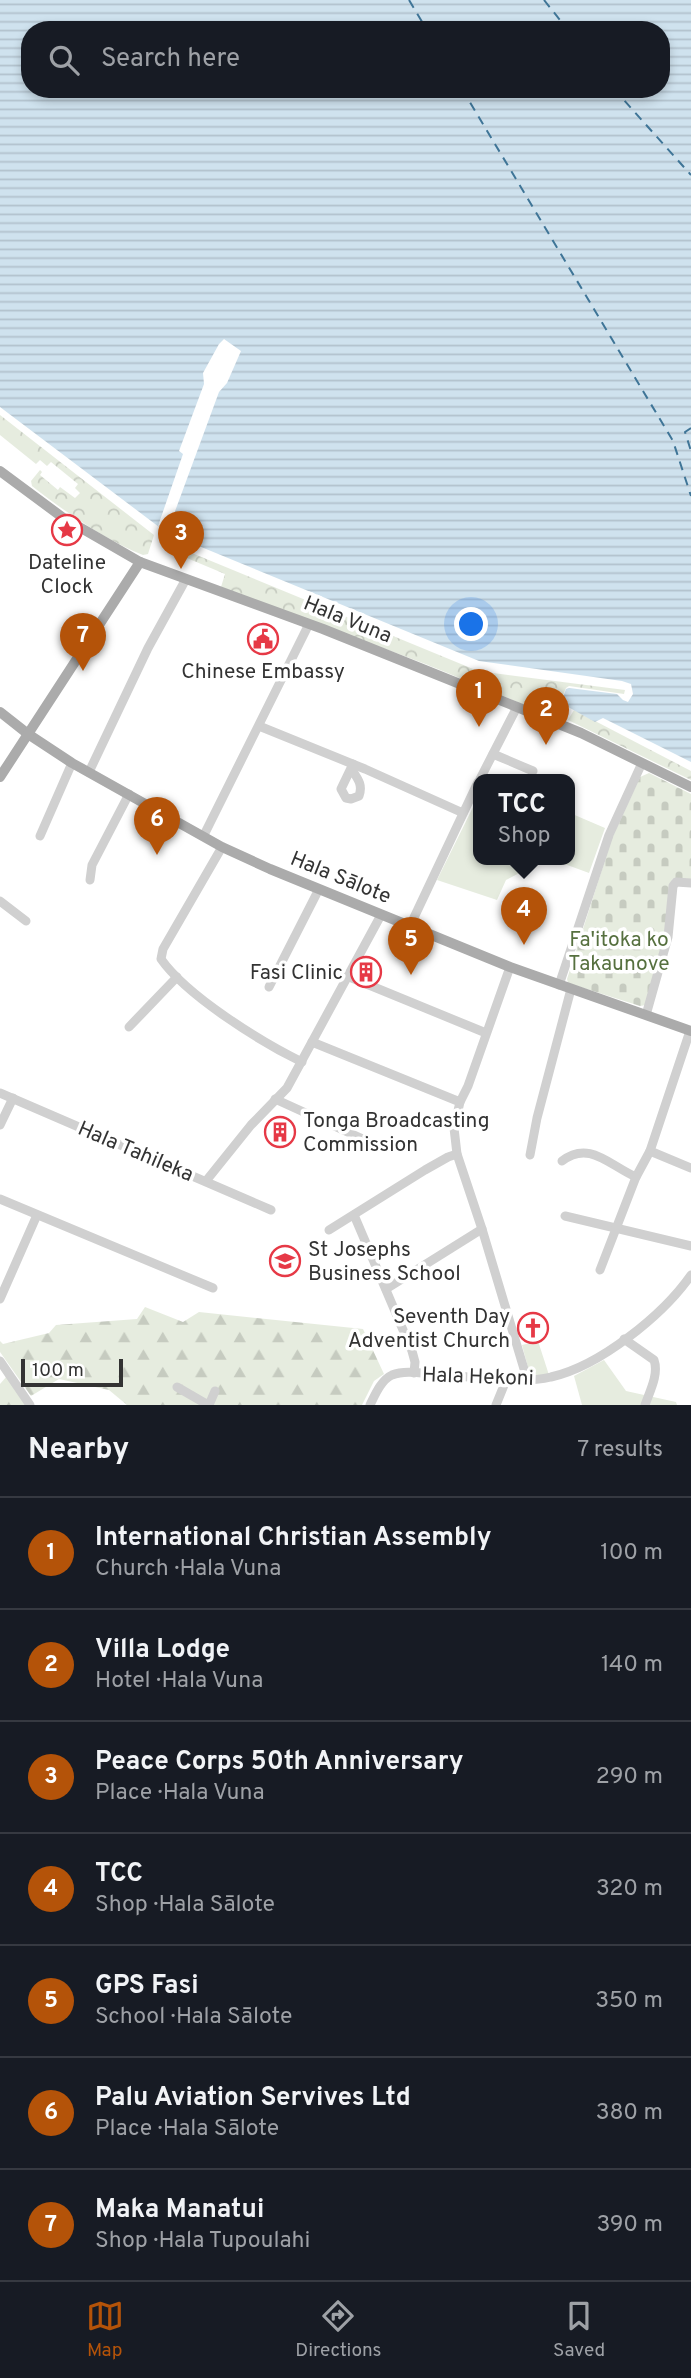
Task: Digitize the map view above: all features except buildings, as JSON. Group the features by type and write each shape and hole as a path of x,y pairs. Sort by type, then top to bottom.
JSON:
{"main road":[{"name":"Hala Vuna","path":"0,471 62,517 140,562 309,624 581,733 691,787"},
{"path":"0,776 140,562"},
{"name":"Hala Sālote","path":"0,712 72,763 222,846 510,967 690,1031"}],"street":[{"path":"89,772 148,648 186,579"},
{"path":"204,835 309,624"},
{"path":"482,774 517,707"},
{"path":"259,726 463,813"},
{"path":"493,754 533,771"},
{"path":"40,836 72,763"},
{"path":"559,985 609,835 642,763"},
{"path":"410,926 473,792"},
{"path":"90,880 92,865 129,793"},
{"path":"222,846 163,948 161,959 203,999 276,1049 302,1062"},
{"path":"646,1015 668,937 673,886 676,882 691,883"},
{"path":"268,987 319,889"},
{"path":"0,901 26,921"},
{"path":"206,1181 251,1125 287,1088 381,915"},
{"path":"510,967 460,1102 454,1128 457,1154 527,1379"},
{"path":"347,976 486,1032"},
{"path":"129,1027 177,977"},
{"path":"530,1155 571,989"},
{"path":"600,1270 636,1177 650,1151 690,1031"},
{"path":"312,1042 460,1102"},
{"name":"Hala Tahileka","path":"0,1093 271,1210"},
{"path":"0,1125 13,1098"},
{"path":"275,1099 365,1140"},
{"path":"562,1161 571,1154 584,1151 636,1177"},
{"path":"650,1151 691,1168"},
{"path":"329,1230 425,1170 457,1154"},
{"path":"0,1199 213,1288"},
{"path":"0,1299 37,1215"},
{"path":"354,1215 412,1351 414,1373"},
{"path":"565,1216 691,1246"},
{"path":"386,1289 482,1229"},
{"name":"Hala Hekoni","path":"370,1405 386,1379 393,1375 414,1373 527,1379 548,1378 570,1372 586,1365 624,1339 668,1301 691,1275"},
{"path":"624,1339 656,1364 645,1405"},
{"path":"0,1361 30,1405"},
{"path":"496,1405 507,1378"},
{"path":"177,1387 208,1405 215,1391"}],"green space":[{"path":"0,415 154,535 148,554 143,555 129,549 100,533 32,486 31,481 40,470 40,475 58,490 60,487 75,498 80,493 75,488 78,484 51,462 47,466 40,460 36,464 0,435"},
{"path":"165,542 478,671 625,690 624,694 569,686 554,717 428,665 221,587 225,574 163,548"},
{"path":"574,710 691,771 691,780 568,720"},
{"name":"Fa'itoka ko Takaunove","path":"649,773 691,794 691,880 672,879 668,920 646,1005 640,1006 568,983 567,979 612,838 640,777"},
{"path":"473,807 473,865 535,865 506,880 497,900 437,880"},
{"path":"575,815 605,828 589,873 567,865 575,865"},
{"path":"145,1307 183,1322 199,1312 363,1329 384,1374 374,1381 362,1405 127,1405 109,1390 59,1379 31,1396 0,1352 0,1341 3,1344 49,1333 56,1325 137,1319"},
{"path":"538,1341 549,1375 533,1375 529,1371 522,1345"},
{"path":"604,1360 626,1391 676,1402 677,1405 582,1405 574,1376"},
{"path":"7,1376 26,1405 0,1405 0,1384"}],"water":[{"path":"0,0 691,0 691,762 603,718 595,722 561,703 566,689 569,688 617,694 628,702 633,694 631,684 479,661 167,533 0,407"}],"pier":[{"path":"224,339 241,351 227,383 219,392 167,533 158,526 183,454 179,451 204,384 203,373"}],"ferry route":[{"path":"409,0 422,21"},
{"path":"544,0 561,21"},
{"path":"467,98 673,441 691,496"},
{"path":"622,98 691,175"},
{"path":"691,428 685,432 691,451"}],"place":[{"name":"Dateline Clock","path":"67,530"},
{"name":"Peace Corps 50th Anniversary","path":"181,569"},
{"name":"Chinese Embassy","path":"263,639"},
{"name":"Maka Manatui","path":"83,671"},
{"name":"International Christian Assembly","path":"479,727"},
{"name":"Villa Lodge","path":"546,745"},
{"name":"Palu Aviation Servives Ltd","path":"157,855"},
{"name":"TCC","path":"524,945"},
{"name":"Fasi Clinic","path":"366,972"},
{"name":"GPS Fasi","path":"411,975"},
{"name":"Tonga Broadcasting Commission","path":"280,1132"},
{"name":"St Josephs Business School","path":"285,1261"},
{"name":"Seventh Day Adventist Church","path":"533,1328"}]}
